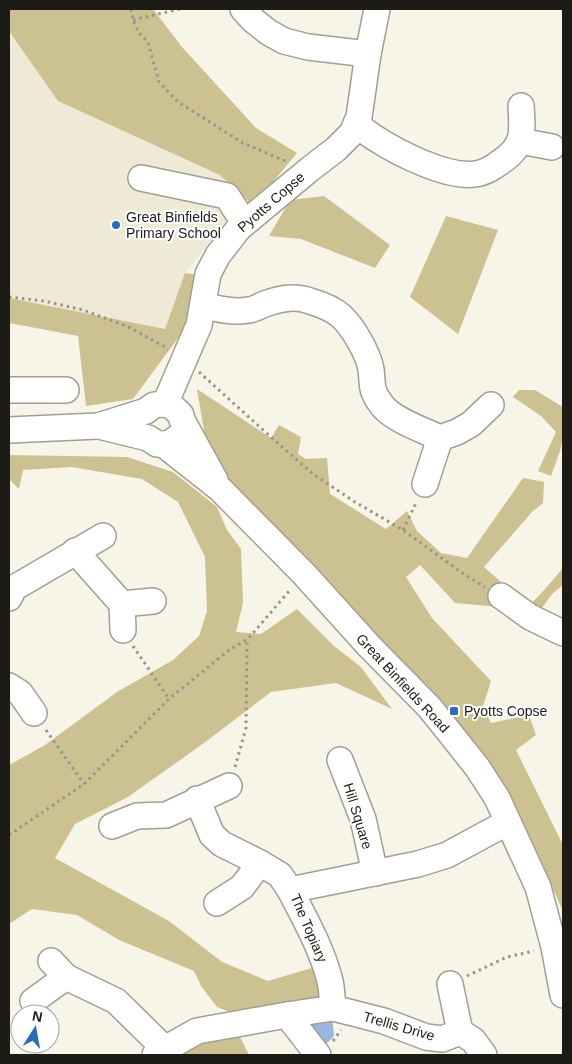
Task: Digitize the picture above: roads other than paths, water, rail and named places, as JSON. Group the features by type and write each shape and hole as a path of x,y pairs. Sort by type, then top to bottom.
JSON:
{"street":[{"path":"243,9 268,32 284,41 308,47 368,54"},
{"name":"Pyotts Copse","path":"167,411 180,369 199,325 208,274 218,254 244,223 336,149 352,133 360,117 368,54 377,9"},
{"path":"356,124 374,138 402,154 436,168 464,175 477,174 494,167 511,155 520,141 522,125 521,106"},
{"path":"520,141 552,147"},
{"path":"141,178 227,196 244,223"},
{"path":"203,305 230,311 249,310 276,300 291,297 308,300 324,306 341,316 367,353 371,369 372,390 382,406 396,417 449,435"},
{"path":"9,390 66,390"},
{"path":"425,484 449,435 471,424 491,404"},
{"path":"167,411 182,427 180,434 170,443 156,441 143,430 143,416 167,411"},
{"name":"Great Binfields Road","path":"9,430 98,426 167,411 220,489"},
{"name":"Great Binfields Road","path":"98,426 156,441 220,489 304,574 369,646 430,708 477,767 497,798 538,888 554,947 563,994"},
{"path":"9,598 14,588 102,536"},
{"path":"75,551 122,604 123,630"},
{"path":"501,596 530,617 563,632"},
{"path":"122,604 154,601"},
{"path":"9,686 20,693 34,713"},
{"name":"Hill Square","path":"340,760 363,820 375,874"},
{"path":"112,826 136,816 166,815 229,786"},
{"path":"197,800 212,835 222,844 260,862 280,875 290,890"},
{"name":"The Topiary","path":"342,1010 324,961 290,890 375,874 447,855 508,822"},
{"path":"216,903 242,887 260,862"},
{"path":"33,1000 59,969 116,1001 160,1052 197,1031 287,1014 342,1010"},
{"path":"450,984 460,1032 473,1040 484,1055"},
{"name":"Trellis Drive","path":"342,1010 384,1020 426,1037 442,1039 460,1032"},
{"path":"287,1014 325,1048"}],"water":[{"path":"332,1015 334,1036 324,1046 311,1026 322,1016"}],"place":[{"name":"Great Binfields Primary School","path":"116,225"},
{"name":"Pyotts Copse","path":"454,711"}]}
